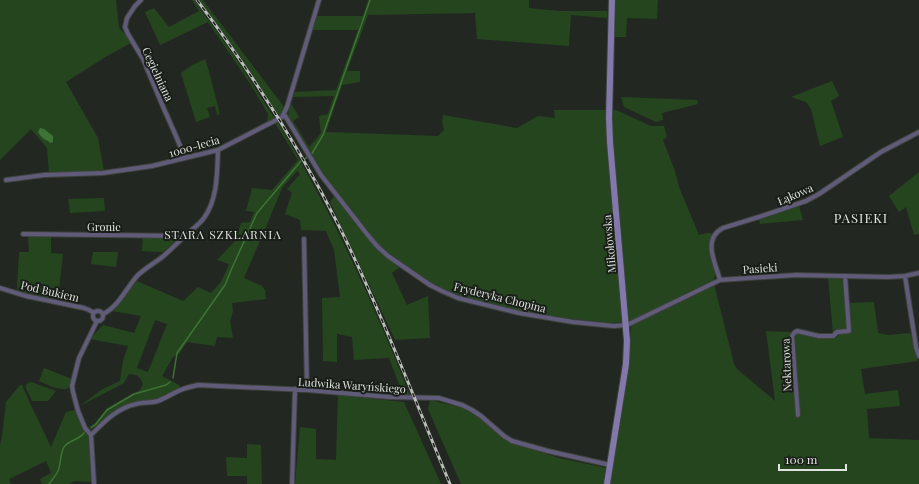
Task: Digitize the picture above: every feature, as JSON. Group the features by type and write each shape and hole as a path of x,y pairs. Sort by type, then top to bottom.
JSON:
{"main road":[{"name":"Mikołowska","path":"607,484 626,364 627,341 627,325 610,142 609,118 612,0"}],"street":[{"name":"Cegielniana","path":"141,0 127,18 125,27 143,59 185,158"},
{"path":"284,114 319,0"},
{"name":"1000-lecia","path":"6,180 44,175 124,171 152,166 218,150 282,117 284,114"},
{"name":"Fryderyka Chopina","path":"284,114 321,175 367,234 388,256 430,285 454,296 519,313 572,322 614,326 627,325"},
{"name":"Łąkowa","path":"720,280 710,246 715,233 718,230 765,216 806,201 819,194 881,152 919,132"},
{"path":"94,484 91,435 85,428 78,411 72,386 79,358 97,321 102,319 103,314 111,309 144,269 162,257 204,218 214,195 217,181 218,150"},
{"name":"Gronie","path":"23,234 185,236"},
{"path":"304,239 307,390"},
{"name":"Pasieki","path":"627,325 720,280 796,274 870,277 905,276 919,273"},
{"name":"Nektarowa","path":"798,415 792,336 797,331 819,336 834,336 837,332 849,332 845,276"},
{"path":"905,276 916,347 919,356"},
{"name":"Pod Bukiem","path":"0,288 26,296 84,308 94,313"},
{"path":"97,321 94,318 94,313 98,311 103,314"},
{"name":"Ludwika Waryńskiego","path":"91,435 116,412 136,404 155,401 192,386 295,389 388,397 433,398 450,401 472,410 512,441 610,465"},
{"path":"292,484 295,389"}],"shaded area":[{"path":"0,0 116,0 119,28 131,43 107,56 66,82 98,138 104,171 49,173 47,148 31,129 0,160"},
{"path":"192,0 194,0 234,55 275,119 229,143 227,143 267,121 268,114 251,85 208,22 160,45 145,12 154,8 169,27 199,11"},
{"path":"199,0 203,0 284,107 283,112 279,116 242,59"},
{"path":"368,0 529,0 529,8 559,11 607,11 607,18 571,15 569,46 477,39 475,13 368,15 347,71 360,71 360,82 342,85 326,132 438,136 444,130 442,121 443,115 517,128 538,116 555,118 554,110 616,110 651,126 664,126 667,137 663,140 675,171 679,187 699,235 711,233 712,236 709,250 716,274 713,280 734,364 737,369 775,401 766,331 833,334 828,277 842,277 845,303 874,302 878,333 888,335 910,333 918,361 861,369 865,394 898,390 900,406 867,409 869,438 919,440 919,484 461,484 428,409 430,400 468,409 506,440 559,458 611,469 630,358 631,321 611,323 546,316 519,311 458,296 442,290 403,265 392,273 407,305 428,296 430,338 395,340 330,202 336,193 322,175 288,115 291,103 299,117 293,121 309,147 321,133 319,116 328,114 334,96 293,97 295,92 336,90 358,30 312,30 317,16 363,16"},
{"path":"616,0 658,0 657,19 627,18 626,37 615,37"},
{"path":"205,59 220,114 217,115 215,106 207,108 210,117 196,122 181,73 192,65"},
{"path":"832,81 839,96 831,101 843,137 820,146 811,109 806,102 791,97"},
{"path":"621,97 697,100 698,104 662,113 663,120 656,122 624,107"},
{"path":"278,122 288,139 344,243 375,311 410,395 403,395 389,358 354,360 352,337 337,334 337,362 323,361 322,298 340,297 334,250 326,231 301,230 300,220 285,214 292,193 287,189 300,174 297,171 282,188 244,278 262,286 265,290 266,299 232,303 233,311 230,321 233,338 217,337 215,346 187,342 179,354 173,357 162,376 179,385 181,388 166,396 136,402 121,407 96,427 89,427 95,423 107,408 140,390 143,384 138,376 129,374 124,383 80,406 101,390 120,381 123,361 128,346 90,339 103,325 134,333 141,316 112,311 137,281 183,301 198,287 211,293 221,282 229,264 217,260 235,241 241,223 250,222 254,212 246,211 252,188 272,190 298,160 275,123","holes":["155,320 167,324 148,372 137,368"]},
{"path":"40,128 44,129 53,136 53,142 51,143 41,136 38,132"},
{"path":"919,172 919,234 914,235 906,207 899,212 889,196"},
{"path":"104,198 105,211 70,213 68,199"},
{"path":"799,206 803,220 760,224 759,220"},
{"path":"28,236 51,236 51,253 63,254 58,300 17,291 19,252 29,252"},
{"path":"143,236 179,238 163,252 142,251"},
{"path":"93,252 118,252 116,267 91,264"},
{"path":"44,368 72,379 70,386 66,389 62,389 39,381"},
{"path":"31,382 56,391 48,401 32,401 26,388 26,385"},
{"path":"20,385 22,385 51,447 66,412 75,410 79,421 88,436 92,482 75,481 69,484 42,484 40,479 51,473 46,461 9,479 11,484 0,484 0,445 6,402"},
{"path":"338,395 404,402 441,484 295,484 300,427 316,429 316,459 336,460"},
{"path":"247,444 261,445 262,484 247,484 247,476 227,476 226,457 247,458"}],"waterway":[{"path":"311,155 323,135 370,0"},
{"path":"173,378 177,353 225,285 257,213 301,161"},
{"path":"91,428 107,410 134,394 166,385 170,382"},
{"path":"49,484 58,470 64,447 84,433"}],"railway":[{"path":"197,0 274,111 325,198 355,260 397,355 450,484"}],"district":[{"name":"PASIEKI","path":"861,217"},
{"name":"STARA SZKLARNIA","path":"223,234"}]}
